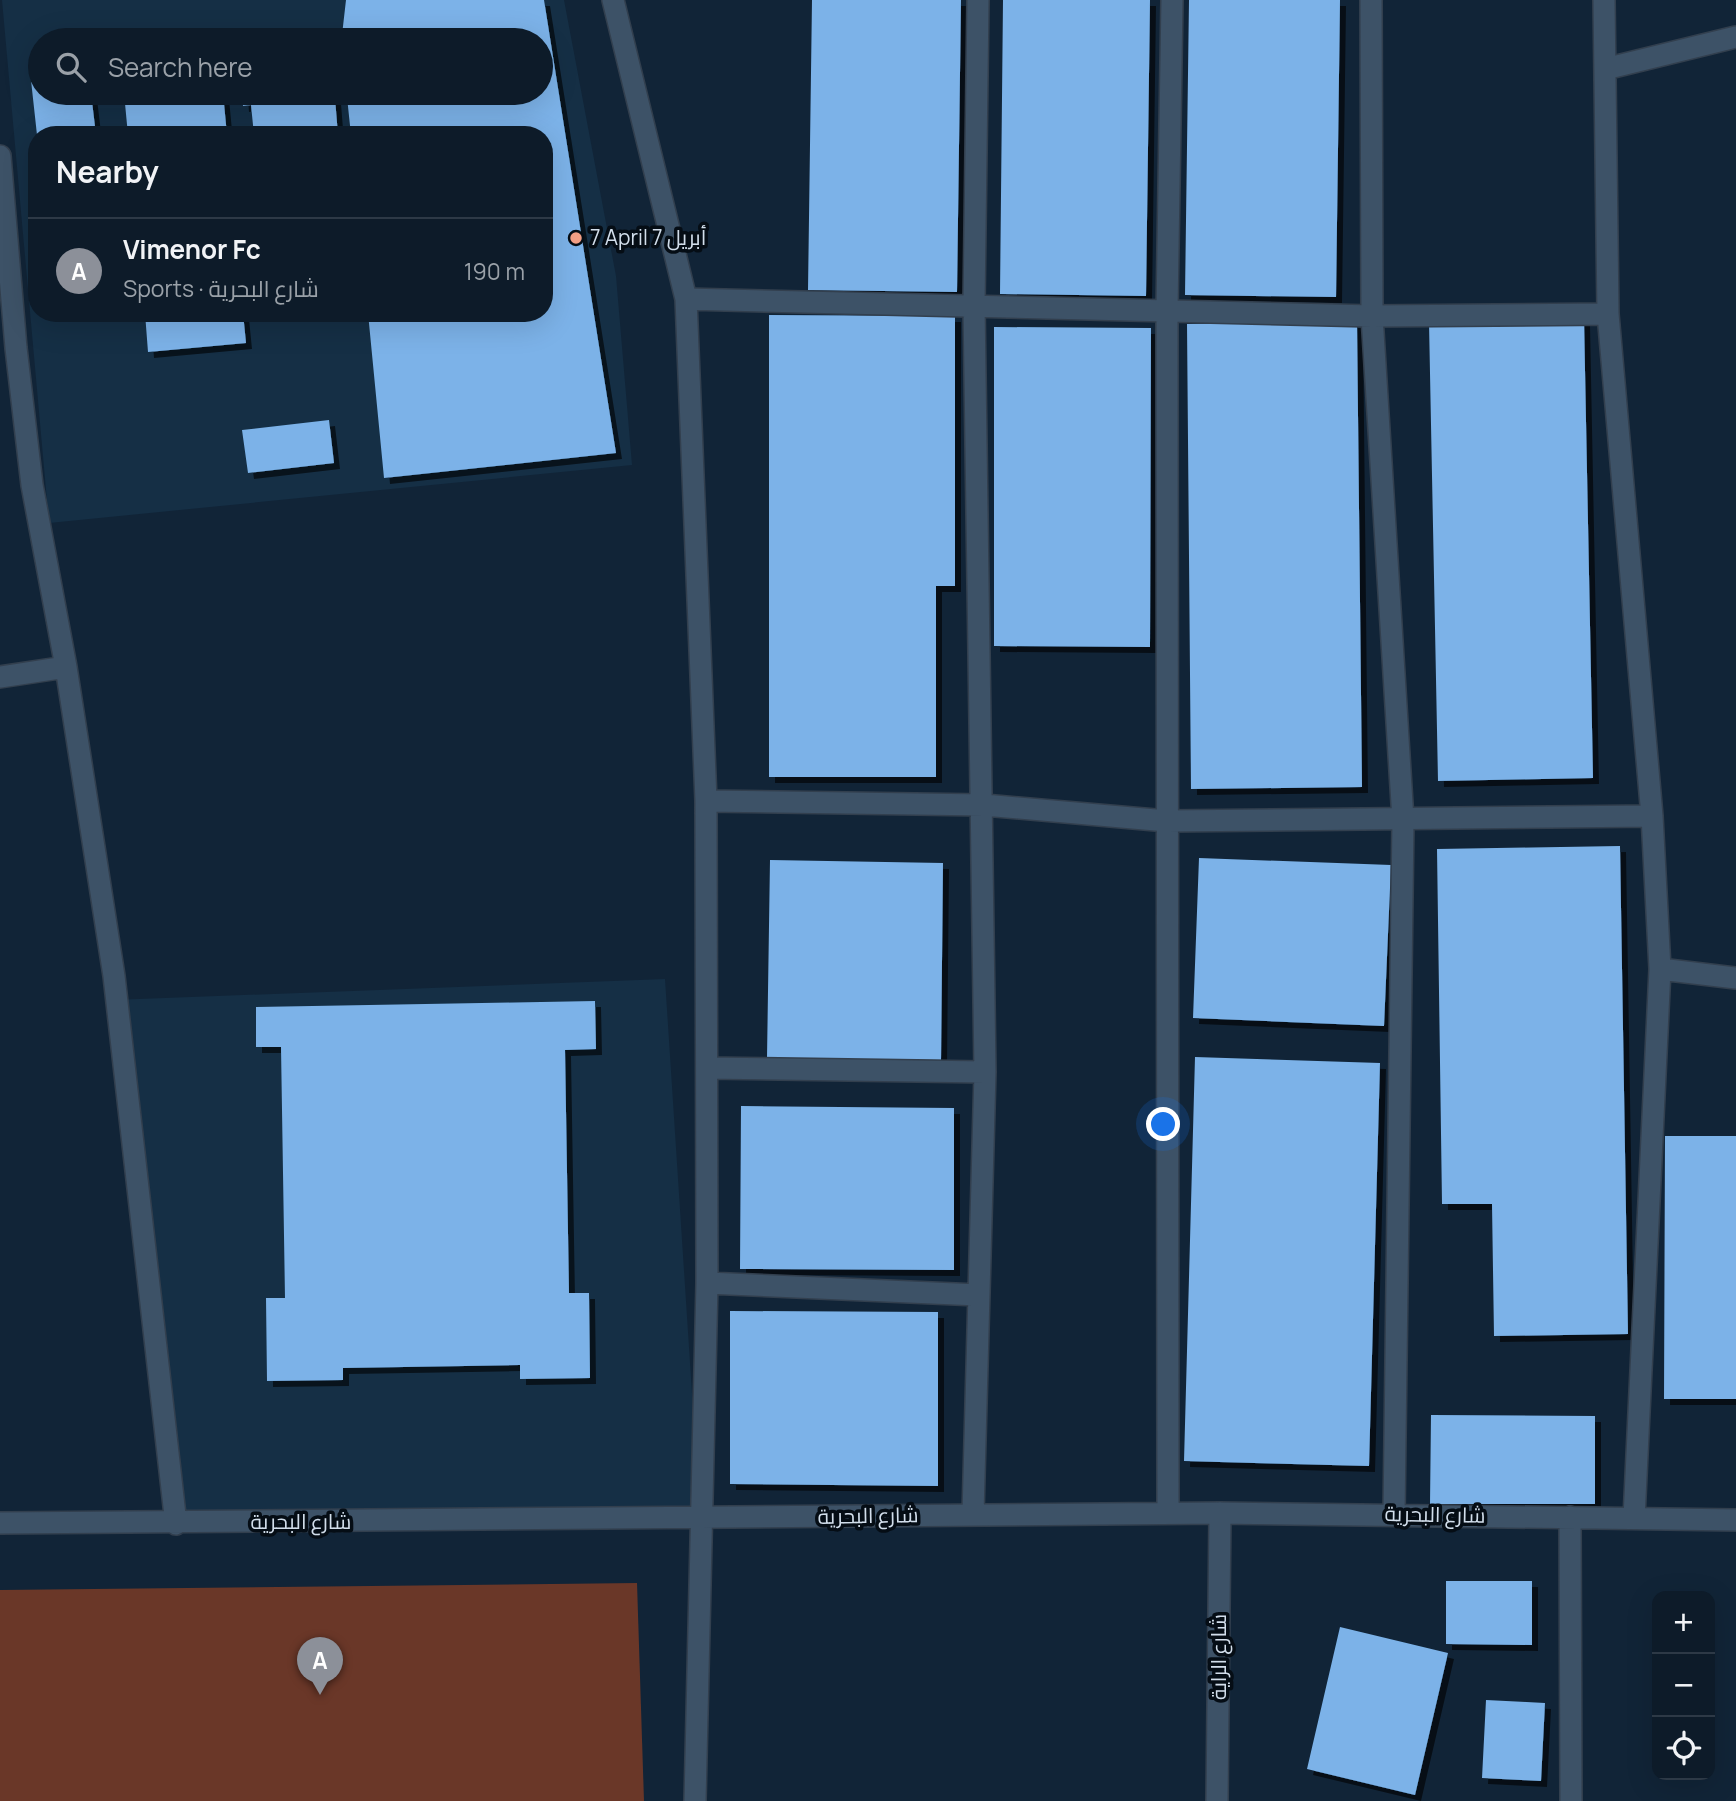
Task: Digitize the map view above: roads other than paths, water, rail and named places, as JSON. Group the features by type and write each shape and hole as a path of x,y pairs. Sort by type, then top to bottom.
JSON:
{"street":[{"path":"613,0 686,299 706,801 707,1283 695,1801"},
{"path":"973,1514 985,1072 984,805 974,305 978,0"},
{"path":"1168,1513 1167,310 1172,0"},
{"path":"1371,0 1372,316 1403,820 1394,1515"},
{"path":"1604,0 1608,314 1651,816 1660,969 1634,1518"},
{"path":"1605,69 1736,37"},
{"path":"0,156 8,350 66,667 114,976 176,1524"},
{"path":"686,299 1372,316 1608,314"},
{"path":"0,677 66,667"},
{"path":"706,801 984,805 1167,821 1651,816"},
{"path":"1660,969 1736,978"},
{"path":"707,1068 985,1072"},
{"path":"707,1283 978,1295"},
{"name":"شارع البحرية","path":"0,1523 176,1524 1168,1513 1736,1520"},
{"name":"شارع الراية","path":"1217,1801 1220,1513"},
{"path":"1570,1517 1571,1801"}],"place":[{"name":"7 April 7 أبريل","path":"576,238"},
{"name":"Vimenor Fc","path":"320,1695"}]}
